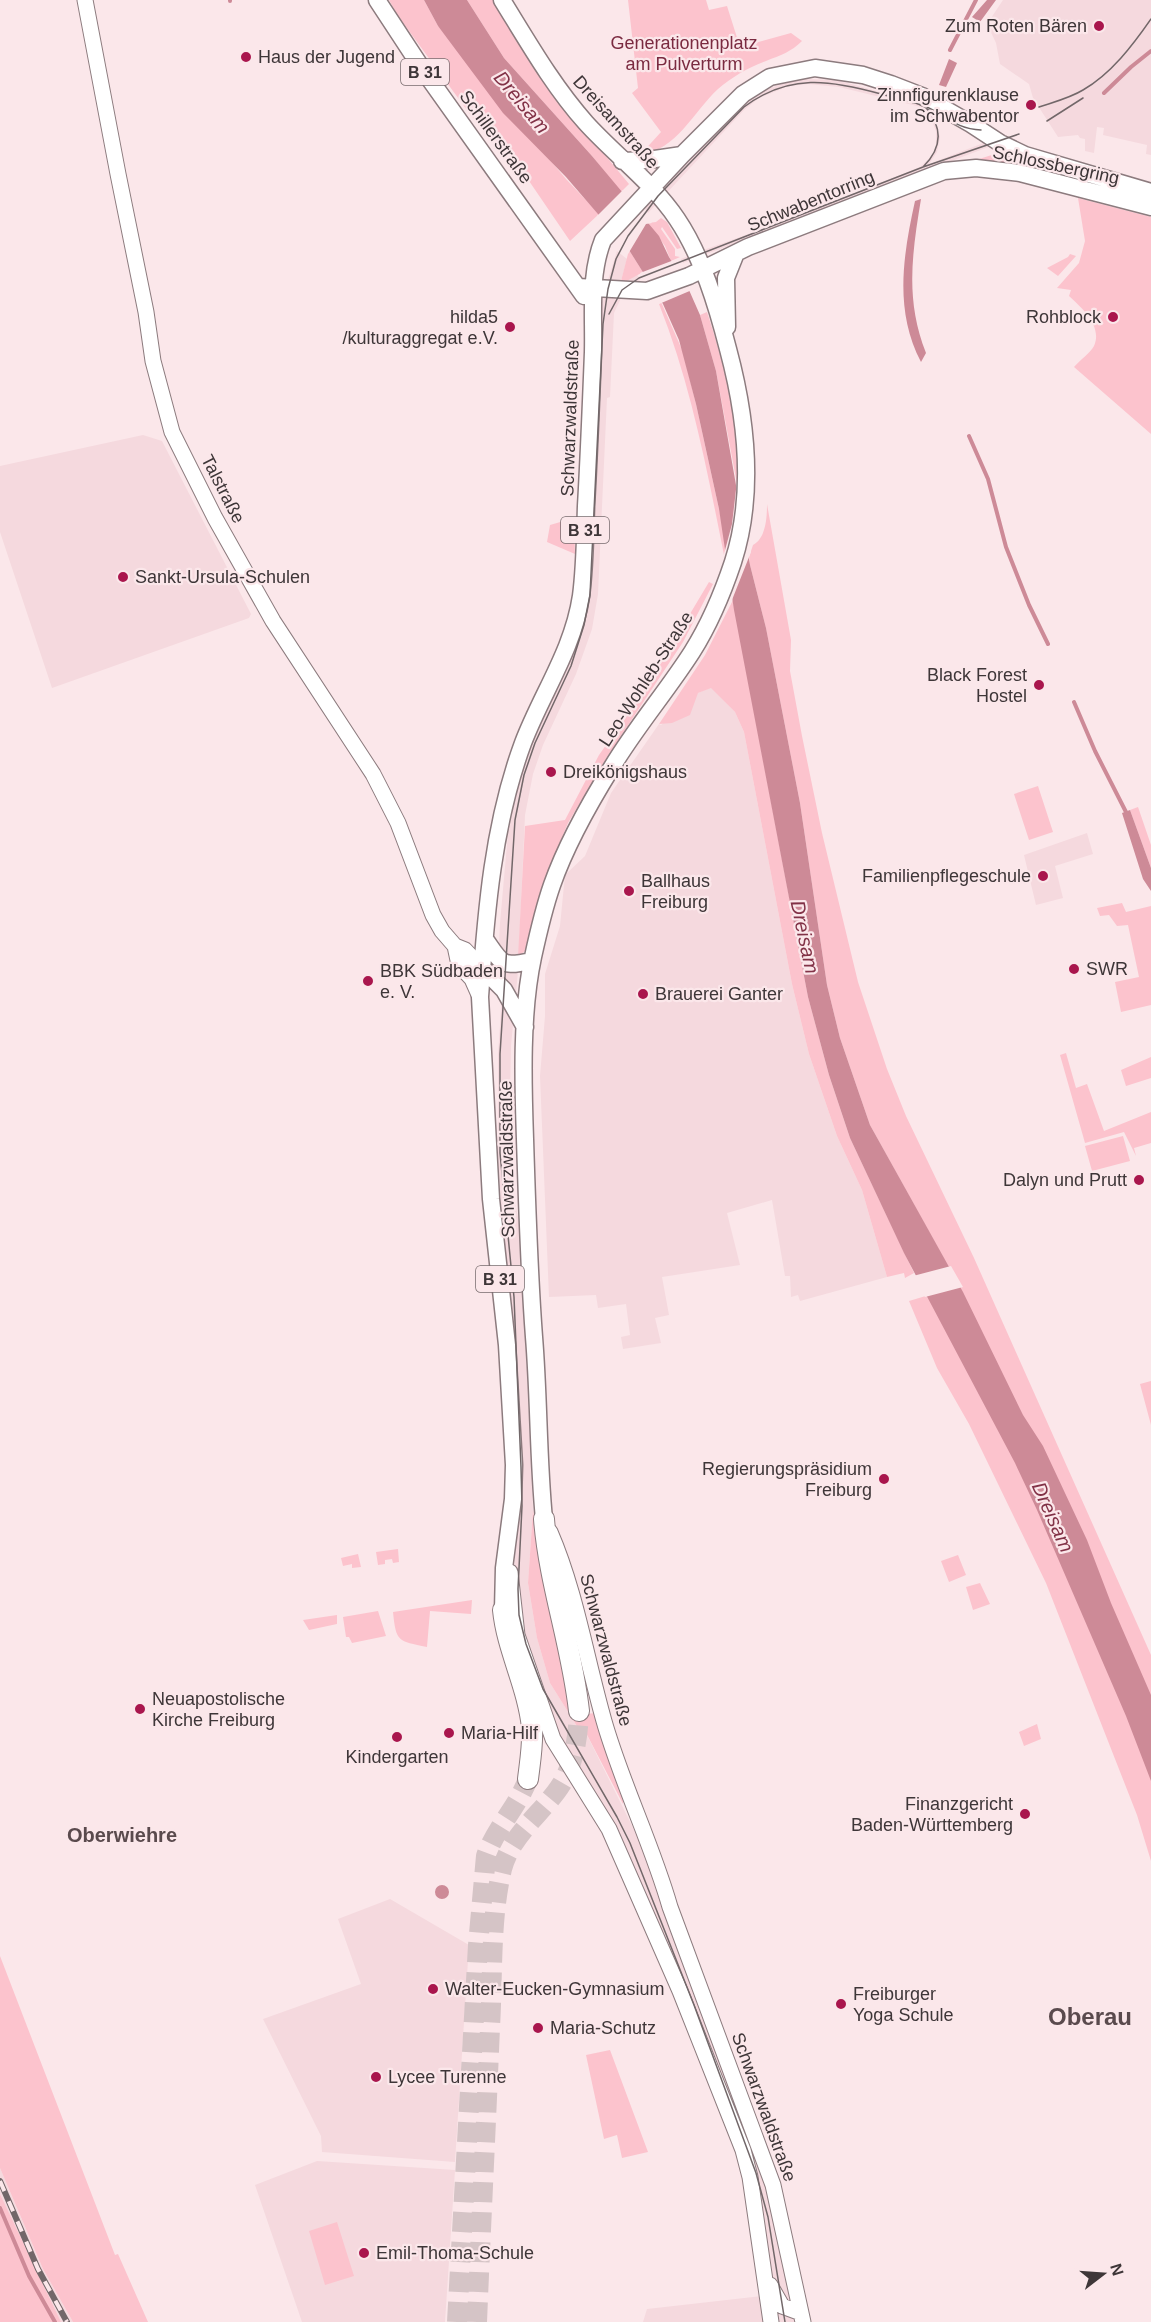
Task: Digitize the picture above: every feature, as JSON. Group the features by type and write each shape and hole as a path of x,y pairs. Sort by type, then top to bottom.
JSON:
{"highway":[{"name":"B 31","path":"544,1519 547,1551 573,1667 579,1711"},
{"name":"B 31","path":"503,1610 505,1628 528,1706 531,1728 528,1779"}],"main road":[{"name":"Talstraße","path":"86,0 146,312 153,361 172,432 215,518 273,621 373,774 398,823 433,915 442,931 455,946 465,950 482,968"},
{"name":"Schillerstraße","path":"377,0 421,67 564,266 586,288"},
{"name":"Dreisamstraße","path":"502,0 562,92 585,122 622,161 645,194 679,221 695,273"},
{"name":"Schlossbergring","path":"603,240 682,155 743,94 770,77 815,68 863,75 922,96 1000,143 1043,161 1151,192"},
{"path":"622,161 682,155"},
{"name":"Schlossbergring","path":"944,172 976,168 1010,171 1095,190 1151,207"},
{"name":"Schwabentorring","path":"586,288 644,292 695,273 813,221 944,172"},
{"name":"Schwarzwaldstraße","path":"503,1610 506,1551 512,1518 514,1465 507,1345 491,1199 480,997 482,968 494,863 512,775 523,742 569,643 581,595 593,312 586,288 603,240"},
{"path":"727,346 726,278 736,253"},
{"name":"Leo-Wohleb-Straße","path":"532,961 552,885 576,832 612,767 694,649 717,603 733,562 741,530 746,482 739,405 727,346 695,273"},
{"path":"485,939 500,960 506,964 532,961"},
{"name":"Talstraße","path":"455,946 459,964 472,979 480,997"},
{"name":"Schwarzwaldstraße","path":"532,961 526,1028 524,1090 527,1206 544,1519 567,1576 603,1719 624,1782 662,1879 672,1913 773,2185 802,2317"},
{"path":"482,968 504,990 526,1028"},
{"path":"480,997 493,988 504,990"},
{"name":"Schwarzwaldstraße","path":"506,1551 518,1635 553,1739 609,1829 684,2002 743,2150 750,2177 771,2322"},
{"path":"764,2271 782,2306 802,2317"}],"shaded area":[{"path":"1003,0 1151,0 1151,155 1146,154 1147,145 1103,135 1104,128 1097,127 1094,153 1085,151 1085,139 1078,135 1058,137 1033,98 1029,84 1000,64 996,43 987,24"},
{"path":"806,79 837,80 923,104 967,131 932,113 940,137 937,152 929,164 986,142 991,146 683,263 681,259 695,253 788,220 920,167 933,155 936,148 936,131 930,116 921,107 839,87 808,84 789,86 759,98 744,110 648,213 645,209 668,181 742,105 757,94 773,87"},
{"path":"617,251 627,259 621,281 625,282 637,274 640,280 623,294 614,313 610,397 607,398 598,594 592,629 576,674 543,745 533,774 525,815 510,1096 514,1198 521,1231 533,1510 528,1583 537,1638 550,1683 580,1731 584,1729 644,1850 768,2188 797,2322 774,2322 735,2127 538,1691 512,1589 520,1506 511,1297 504,1248 498,1154 498,1054 505,954 499,944 500,923 510,811 520,770 568,665 582,619 600,324 603,296"},
{"name":"Sankt-Ursula-Schulen","path":"143,435 162,441 251,614 249,618 52,688 0,532 0,466"},
{"name":"Brauerei Ganter","path":"711,687 735,712 744,732 792,984 809,1054 837,1136 862,1190 887,1277 800,1301 798,1295 791,1297 790,1276 785,1276 772,1200 727,1213 740,1265 662,1277 669,1315 655,1318 661,1343 623,1349 621,1337 630,1335 626,1304 598,1308 596,1295 549,1297 540,1076 545,1016 545,974 560,926 565,875 585,856 611,793 659,724 661,725 698,693"},
{"name":"Familienpflegeschule","path":"1087,833 1093,854 1055,866 1063,898 1036,905 1024,855"},
{"name":"Lycee Turenne","path":"390,1899 469,1945 455,2162 322,2152 321,2136 263,2019 361,1984 338,1919"},
{"name":"Emil-Thoma-Schule","path":"317,2161 455,2170 445,2322 302,2322 255,2185"},
{"path":"0,2168 43,2269 73,2322 61,2322 25,2251 0,2194"},
{"path":"762,2296 766,2322 643,2322 647,2309"}],"green space":[{"path":"389,0 424,0 438,26 566,179 599,214 570,241 512,156 472,117 398,16"},
{"path":"467,0 495,0 551,90 629,184 621,192 592,156 504,58"},
{"name":"Generationenplatz am Pulverturm","path":"628,0 706,0 709,10 727,6 740,47 791,33 802,41 786,53 753,66 729,80 709,98 674,138 664,146 641,154 661,132 632,93 638,88"},
{"path":"1001,152 1151,198 973,161"},
{"path":"1078,198 1151,217 1151,434 1074,367 1092,349 1096,339 1093,324 1069,296 1071,290 1057,288 1079,263 1085,241"},
{"path":"661,218 667,222 681,248 677,249 662,227 661,229 675,249 675,256 680,257 671,261 665,246 648,223 656,222"},
{"path":"629,250 643,272 625,282 621,281"},
{"path":"1070,254 1076,256 1058,276 1047,268 1068,257"},
{"path":"661,302 683,352 696,404 724,532 726,549 724,555 697,428 680,365 659,304"},
{"path":"707,312 720,354 734,419 737,440 737,484 716,371 700,315"},
{"path":"767,504 791,640 790,671 822,833 858,982 887,1069 906,1116 974,1258 1151,1655 1151,1861 1137,1815 1046,1583 969,1424 937,1368 909,1301 959,1286 870,1125 840,1038 827,985 800,803 766,628 750,565 749,557 753,545 761,537 765,527"},
{"path":"574,518 575,554 547,542 550,525"},
{"path":"709,582 713,584 683,642 607,757 568,823 546,876 526,950 518,957 525,826 565,820 599,755 641,696"},
{"path":"733,600 808,997 829,1075 850,1138 914,1273 905,1278 904,1273 887,1277 862,1190 837,1136 809,1054 792,984 744,732 735,712 711,688 698,693 690,715 672,723 659,724 705,655"},
{"path":"1038,786 1053,832 1029,840 1014,794"},
{"path":"1138,807 1151,845 1151,868 1130,810"},
{"path":"1122,903 1126,912 1151,906 1151,1005 1121,1012 1115,982 1139,977 1128,925 1117,926 1109,915 1100,916 1097,908"},
{"path":"1066,1053 1076,1088 1087,1084 1104,1131 1151,1112 1151,1143 1134,1148 1136,1156 1124,1132 1085,1143 1060,1055"},
{"path":"1151,1057 1151,1078 1126,1086 1121,1070"},
{"path":"1123,1136 1130,1161 1092,1171 1085,1146"},
{"path":"1151,1381 1151,1425 1140,1384"},
{"path":"533,1510 543,1575 575,1715 596,1713 624,1795 623,1804 584,1729 580,1731 550,1683 537,1638 528,1583"},
{"path":"398,1549 399,1562 393,1563 392,1559 385,1560 385,1564 378,1565 376,1552"},
{"path":"358,1554 361,1567 352,1568 352,1564 343,1566 341,1558"},
{"path":"958,1555 966,1575 949,1582 941,1561"},
{"path":"980,1583 990,1604 973,1610 966,1587"},
{"path":"472,1600 471,1614 430,1611 427,1647 404,1641 397,1635 393,1612"},
{"path":"378,1611 386,1636 352,1643 349,1637 346,1637 343,1617"},
{"path":"337,1615 337,1624 309,1630 303,1620"},
{"path":"1037,1724 1041,1739 1024,1746 1019,1732"},
{"path":"0,1956 115,2255 118,2254 148,2322 73,2322 43,2269 0,2168"},
{"path":"610,2050 648,2152 622,2158 617,2135 604,2139 586,2055"},
{"path":"0,2194 61,2322 0,2322"},
{"path":"337,2222 354,2276 325,2285 309,2231"}],"water":[{"name":"Dreisam","path":"424,0 467,0 504,58 592,156 659,236 700,315 716,371 750,565 766,628 800,803 827,985 840,1038 870,1125 963,1292 1023,1415 1043,1446 1087,1540 1111,1603 1151,1695 1151,1781 1126,1716 1037,1510 1015,1463 904,1253 850,1138 829,1075 808,997 734,610 719,509 696,404 679,340 663,304 629,250 566,177 503,113 438,26"},
{"path":"987,0 996,0 980,22 972,17"},
{"path":"949,59 957,63 946,87 939,85"},
{"path":"921,199 912,277 915,314 926,353 921,362 907,323 903,283 907,242 915,201"},
{"path":"1130,810 1151,868 1151,891 1143,879 1122,813"},
{"path":"442,1885 447,1887 449,1892 447,1897 442,1899 437,1897 435,1892 437,1887"}],"pier":[{"path":"623,190 652,223 646,224 628,254 597,216"},
{"path":"674,260 692,290 659,304 640,273"},
{"path":"737,467 751,552 730,605 724,554 732,524"},
{"path":"951,1266 963,1287 925,1297 913,1276"}],"waterway":[{"path":"950,50 976,0"},
{"path":"1104,93 1151,51"},
{"path":"969,436 988,479 1006,547 1029,605 1048,644"},
{"path":"1074,702 1095,751 1127,814"},
{"path":"0,2208 29,2276 55,2322"}],"tunnel":[{"path":"477,2322 493,1948 498,1888 502,1869 511,1847 556,1792 567,1773 578,1732 579,1711"},
{"path":"457,2322 478,1945 486,1856 528,1779"}],"tram line":[{"path":"1039,107 1073,95 1103,76 1121,58 1151,19"},
{"path":"785,2322 768,2217 756,2173 694,2005 630,1843 543,1689 526,1644 519,1615 521,1467 514,1297 500,1153 500,1054 515,820 524,775 535,743 571,666 584,625 590,595 603,324 608,289 616,259 628,236 658,196 744,107 777,89 811,82 845,85 922,105 963,127 981,130"},
{"path":"1047,121 1083,98"},
{"path":"923,167 934,153 938,139 936,124 927,109"},
{"path":"609,314 622,290 639,278 923,167 1019,134"}],"railway":[{"path":"0,2181 38,2269 67,2322"}],"place":[{"name":"Zum Roten Bären","path":"1099,26"},
{"name":"Haus der Jugend","path":"246,57"},
{"name":"Zinnfigurenklause im Schwabentor","path":"1031,105"},
{"name":"Rohblock","path":"1113,317"},
{"name":"hilda5 /kulturaggregat e.V.","path":"510,327"},
{"name":"Sankt-Ursula-Schulen","path":"123,577"},
{"name":"Black Forest Hostel","path":"1039,685"},
{"name":"Dreikönigshaus","path":"551,772"},
{"name":"Familienpflegeschule","path":"1043,876"},
{"name":"Ballhaus Freiburg","path":"629,891"},
{"name":"SWR","path":"1074,969"},
{"name":"BBK Südbaden e. V.","path":"368,981"},
{"name":"Brauerei Ganter","path":"643,994"},
{"name":"Dalyn und Prutt","path":"1139,1180"},
{"name":"Regierungspräsidium Freiburg","path":"884,1479"},
{"name":"Neuapostolische Kirche Freiburg","path":"140,1709"},
{"name":"Maria-Hilf","path":"449,1733"},
{"name":"Kindergarten","path":"397,1737"},
{"name":"Finanzgericht Baden-Württemberg","path":"1025,1814"},
{"name":"Walter-Eucken-Gymnasium","path":"433,1989"},
{"name":"Freiburger Yoga Schule","path":"841,2004"},
{"name":"Maria-Schutz","path":"538,2028"},
{"name":"Lycee Turenne","path":"376,2077"},
{"name":"Emil-Thoma-Schule","path":"364,2253"}],"district":[{"name":"Oberwiehre","path":"122,1835"},
{"name":"Oberau","path":"1090,2017"}]}
